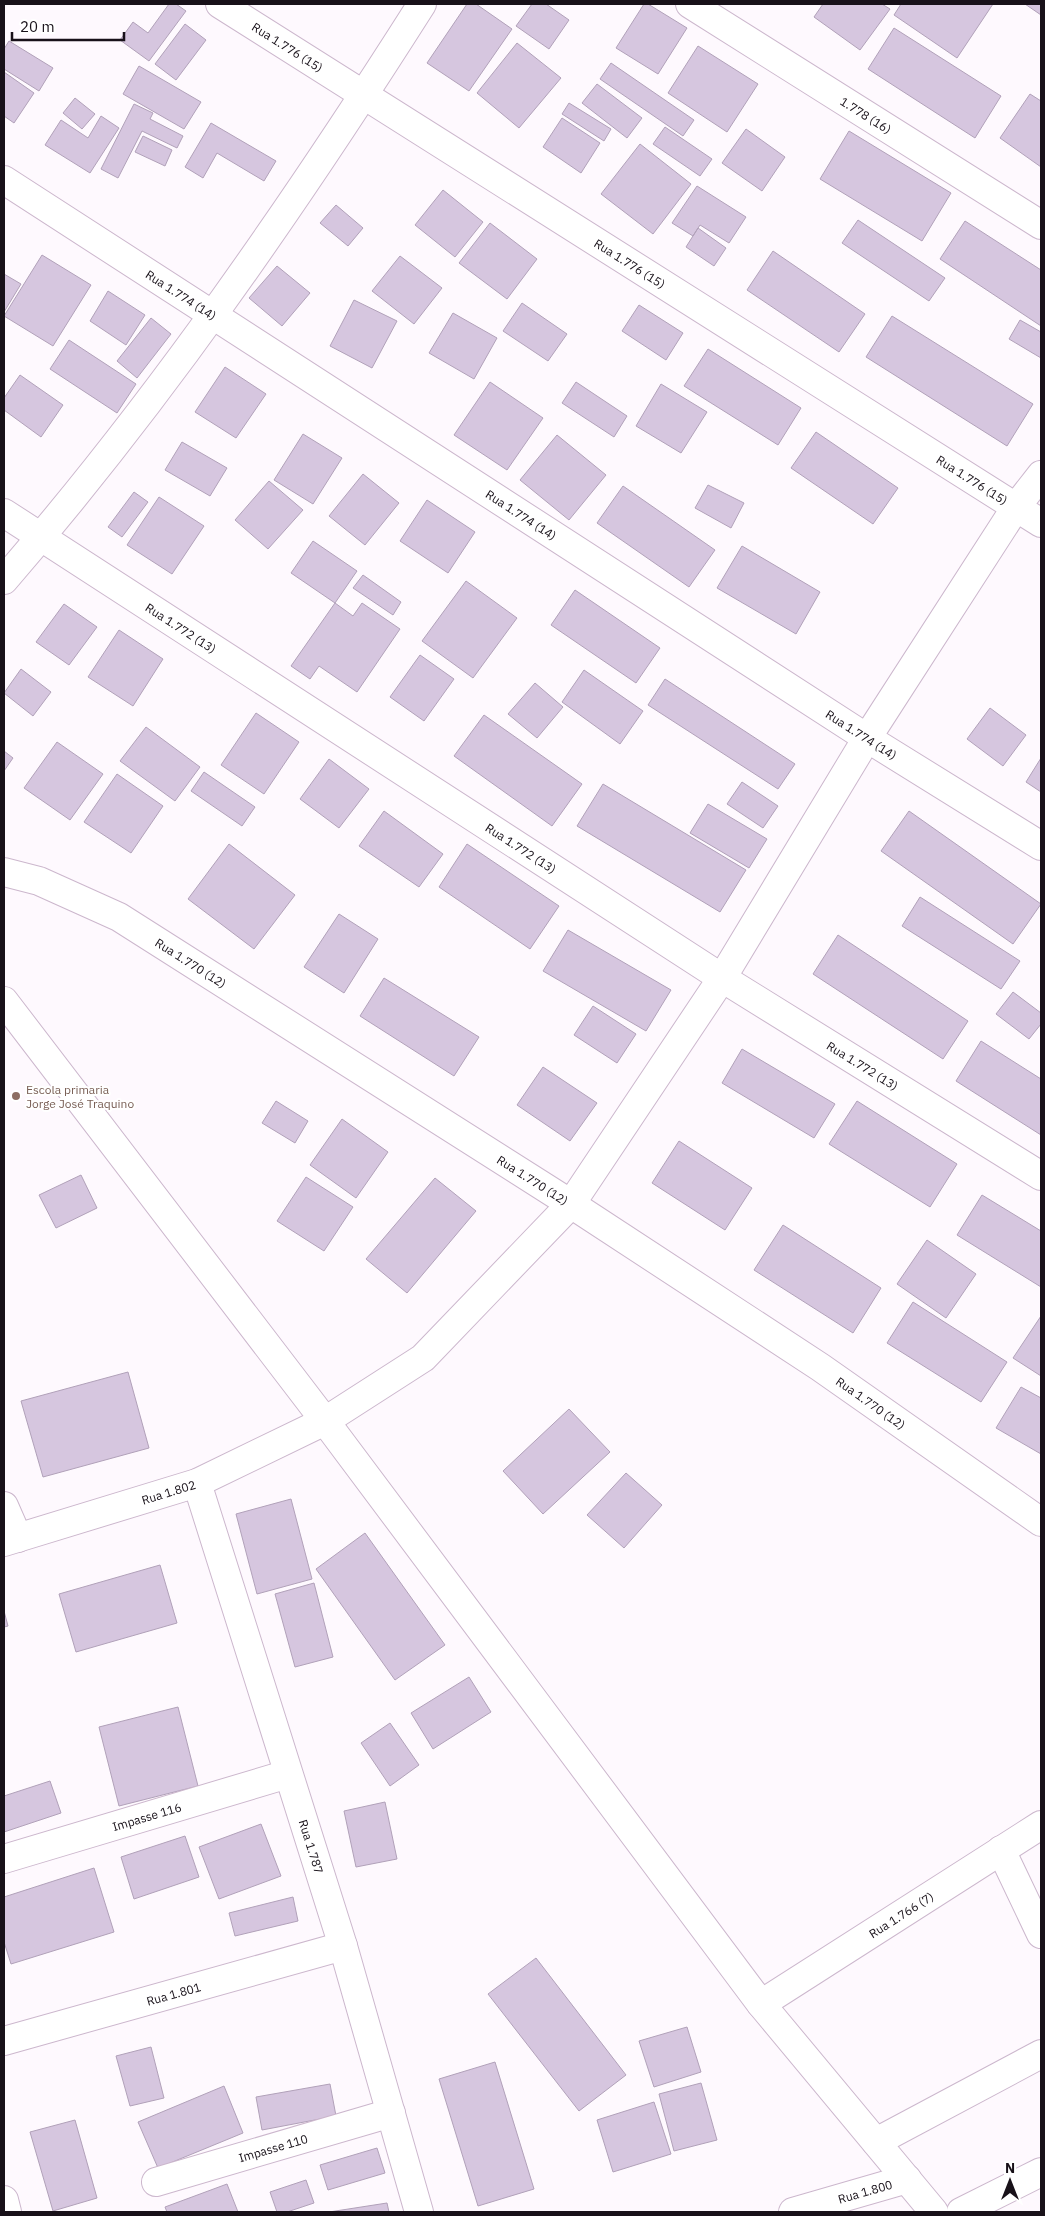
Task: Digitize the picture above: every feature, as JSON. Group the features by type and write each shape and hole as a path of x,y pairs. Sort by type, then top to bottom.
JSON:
{"street":[{"name":"Rua 1.776 (15)","path":"220,4 1041,523"},
{"path":"4,580 41,537 214,316 364,95 422,4"},
{"name":"1.778 (16)","path":"690,4 1041,224"},
{"name":"Rua 1.774 (14)","path":"4,180 867,738 1041,846"},
{"name":"Rua 1.802","path":"11,1540 197,1484 325,1421 423,1358 571,1204 722,978 867,738 1016,507 1041,475"},
{"name":"Rua 1.772 (13)","path":"4,514 722,978 1041,1176"},
{"name":"Rua 1.770 (12)","path":"4,872 39,881 119,917 571,1204 820,1366 1041,1522"},
{"path":"4,1001 325,1421 761,2004 934,2212"},
{"name":"Rua 1.787","path":"197,1484 343,1946 419,2212"},
{"path":"4,1506 11,1540"},
{"name":"Impasse 116","path":"4,1860 288,1774"},
{"name":"Rua 1.766 (7)","path":"761,2004 1041,1825"},
{"path":"1002,1850 1041,1934"},
{"name":"Rua 1.801","path":"4,2042 343,1946"},
{"path":"876,2142 1041,2054"},
{"name":"Impasse 110","path":"156,2182 391,2113"},
{"path":"961,2212 1041,2172"},
{"name":"Rua 1.800","path":"793,2212 907,2179"},
{"path":"4,2200 7,2212"}],"building":[{"path":"169,4 176,4 186,11 149,61 120,40 133,22 148,33"},
{"path":"467,4 476,4 512,29 469,91 427,63"},
{"path":"532,4 546,4 569,20 549,49 516,26"},
{"path":"644,4 648,4 687,28 658,74 616,48"},
{"path":"823,4 882,4 890,9 860,50 814,17"},
{"path":"901,4 993,4 957,58 894,15"},
{"path":"1025,4 1041,4 1041,15"},
{"path":"185,24 206,40 176,80 155,64"},
{"path":"894,28 1001,96 975,138 868,69"},
{"path":"9,41 53,68 39,91 4,69 4,49"},
{"path":"517,43 561,78 519,128 477,93"},
{"path":"698,46 758,84 727,132 668,93"},
{"path":"611,63 694,120 683,136 600,79"},
{"path":"139,66 201,102 184,129 123,94"},
{"path":"4,72 34,93 14,123 4,116"},
{"path":"597,84 642,118 627,138 582,103"},
{"path":"1030,94 1041,101 1041,167 1000,138"},
{"path":"75,98 95,114 82,129 63,113"},
{"path":"569,103 611,129 604,141 562,114"},
{"path":"134,104 153,113 150,119 183,136 177,148 142,131 118,178 101,169"},
{"path":"101,116 119,128 90,173 45,145 61,120 88,138"},
{"path":"562,118 600,143 581,173 543,147"},
{"path":"211,123 276,161 264,181 217,153 203,178 185,167"},
{"path":"665,127 712,159 700,176 653,144"},
{"path":"746,129 785,157 762,191 722,163"},
{"path":"849,131 951,193 922,241 820,179"},
{"path":"143,136 172,150 165,166 135,152"},
{"path":"640,144 691,184 653,234 601,194"},
{"path":"697,186 746,217 729,243 700,225 693,236 672,223"},
{"path":"443,190 483,222 455,257 415,225"},
{"path":"336,205 363,228 348,246 320,223"},
{"path":"858,220 945,278 929,301 842,243"},
{"path":"965,221 1041,270 1041,326 940,259"},
{"path":"490,223 537,259 507,299 459,263"},
{"path":"698,228 726,248 714,266 686,247"},
{"path":"773,251 865,314 839,352 747,290"},
{"path":"42,255 91,285 53,346 4,316"},
{"path":"400,256 442,288 414,324 372,291"},
{"path":"277,266 310,293 282,326 249,298"},
{"path":"4,274 21,284 4,312"},
{"path":"108,291 145,315 126,345 90,321"},
{"path":"354,300 397,321 372,368 330,346"},
{"path":"522,303 567,334 548,361 503,331"},
{"path":"639,305 683,333 666,360 622,331"},
{"path":"453,313 497,338 474,379 429,353"},
{"path":"892,316 1033,404 1007,446 866,357"},
{"path":"151,318 171,334 137,378 117,361"},
{"path":"1020,320 1041,332 1041,358 1009,339"},
{"path":"69,340 136,384 117,413 50,369"},
{"path":"708,349 801,408 778,445 684,386"},
{"path":"225,367 266,394 236,438 195,412"},
{"path":"20,375 63,405 41,437 4,410 4,398"},
{"path":"490,382 543,418 507,470 454,435"},
{"path":"576,382 627,416 614,437 562,403"},
{"path":"661,384 707,412 681,453 636,426"},
{"path":"816,432 898,488 873,524 791,468"},
{"path":"303,434 342,458 313,504 274,480"},
{"path":"557,435 606,475 569,520 520,480"},
{"path":"182,442 227,468 210,496 165,470"},
{"path":"363,474 399,503 365,545 329,516"},
{"path":"269,481 303,510 268,549 235,520"},
{"path":"708,485 744,503 731,528 695,508"},
{"path":"623,486 715,550 689,587 597,523"},
{"path":"134,492 148,502 122,537 108,527"},
{"path":"159,497 204,526 172,574 127,545"},
{"path":"427,500 475,532 448,573 400,541"},
{"path":"313,541 357,571 335,603 291,573"},
{"path":"742,546 820,592 796,634 717,588"},
{"path":"363,575 401,602 393,615 353,588"},
{"path":"466,581 517,618 473,678 422,641"},
{"path":"575,590 660,648 636,683 551,625"},
{"path":"335,603 353,616 362,603 400,629 357,692 319,666 310,679 291,666"},
{"path":"64,604 97,627 69,665 36,642"},
{"path":"119,630 163,659 133,706 88,677"},
{"path":"420,655 454,679 424,721 390,697"},
{"path":"21,669 51,692 33,716 4,693"},
{"path":"584,670 643,711 620,744 562,702"},
{"path":"665,679 795,764 778,789 648,705"},
{"path":"535,683 563,707 537,738 508,714"},
{"path":"990,708 1026,735 1003,766 967,739"},
{"path":"256,713 299,742 264,794 221,765"},
{"path":"484,715 582,784 552,826 454,756"},
{"path":"146,727 200,767 175,801 120,761"},
{"path":"57,742 103,774 70,820 24,788"},
{"path":"4,751 13,758 4,771"},
{"path":"1041,758 1041,792 1026,782"},
{"path":"329,759 369,789 339,828 300,799"},
{"path":"204,772 255,807 242,826 191,791"},
{"path":"117,774 163,806 131,853 84,822"},
{"path":"742,782 778,806 763,828 727,804"},
{"path":"603,784 746,870 720,912 577,826"},
{"path":"708,804 767,839 749,868 690,833"},
{"path":"384,811 443,854 419,887 359,846"},
{"path":"909,811 1041,904 1013,944 881,851"},
{"path":"229,844 295,895 254,949 188,899"},
{"path":"467,844 559,906 530,949 439,887"},
{"path":"920,897 1020,961 1001,989 902,926"},
{"path":"339,914 378,939 344,993 304,967"},
{"path":"568,930 671,990 646,1031 543,971"},
{"path":"838,935 968,1021 943,1059 813,974"},
{"path":"384,978 479,1037 454,1076 360,1016"},
{"path":"1013,992 1041,1013 1041,1024 1029,1039 996,1014"},
{"path":"593,1006 636,1034 617,1063 574,1035"},
{"path":"981,1041 1041,1079 1041,1135 956,1081"},
{"path":"742,1049 835,1104 814,1138 722,1083"},
{"path":"543,1067 597,1103 570,1141 517,1105"},
{"path":"276,1101 308,1121 295,1143 262,1123"},
{"path":"857,1101 957,1164 930,1207 829,1144"},
{"path":"342,1119 388,1152 356,1198 310,1165"},
{"path":"679,1141 752,1188 725,1230 652,1183"},
{"path":"81,1175 97,1208 56,1228 39,1195"},
{"path":"306,1177 353,1207 324,1251 277,1221"},
{"path":"435,1178 476,1211 407,1293 366,1259"},
{"path":"982,1195 1041,1231 1041,1287 957,1235"},
{"path":"783,1225 881,1288 853,1333 754,1270"},
{"path":"927,1240 976,1274 946,1318 897,1284"},
{"path":"913,1302 1007,1362 981,1402 887,1343"},
{"path":"1041,1316 1041,1376 1013,1358"},
{"path":"128,1372 149,1448 43,1477 21,1401"},
{"path":"1021,1387 1041,1398 1041,1454 996,1428"},
{"path":"569,1409 610,1452 543,1514 503,1471"},
{"path":"626,1473 662,1505 624,1548 587,1515"},
{"path":"291,1499 312,1579 257,1594 236,1514"},
{"path":"365,1533 445,1645 395,1680 316,1569"},
{"path":"160,1565 177,1623 76,1652 59,1594"},
{"path":"314,1583 333,1657 295,1667 275,1594"},
{"path":"4,1611 8,1626 4,1627"},
{"path":"469,1677 491,1712 433,1749 411,1713"},
{"path":"178,1707 198,1786 119,1806 99,1727"},
{"path":"390,1723 419,1765 390,1786 361,1743"},
{"path":"50,1781 61,1813 4,1832 4,1796"},
{"path":"385,1802 397,1859 356,1867 344,1811"},
{"path":"261,1824 281,1876 219,1899 199,1847"},
{"path":"185,1836 199,1877 134,1899 121,1857"},
{"path":"94,1868 114,1932 11,1964 4,1942 4,1897"},
{"path":"293,1897 298,1921 235,1936 229,1913"},
{"path":"536,1958 626,2075 579,2111 488,1994"},
{"path":"687,2027 701,2072 654,2087 639,2041"},
{"path":"151,2047 164,2098 130,2106 116,2056"},
{"path":"495,2062 534,2189 478,2206 439,2079"},
{"path":"701,2083 717,2140 674,2151 659,2094"},
{"path":"330,2084 336,2116 262,2130 256,2097"},
{"path":"224,2086 243,2133 158,2168 138,2122"},
{"path":"654,2102 671,2154 613,2172 597,2120"},
{"path":"75,2120 97,2198 53,2211 30,2132"},
{"path":"377,2148 385,2173 328,2190 320,2165"},
{"path":"306,2180 314,2203 287,2212 277,2212 270,2192"},
{"path":"227,2184 238,2212 167,2212 165,2207"},
{"path":"387,2203 389,2212 329,2212"}],"place":[{"name":"Escola primaria Jorge José Traquino","path":"16,1096"}]}
